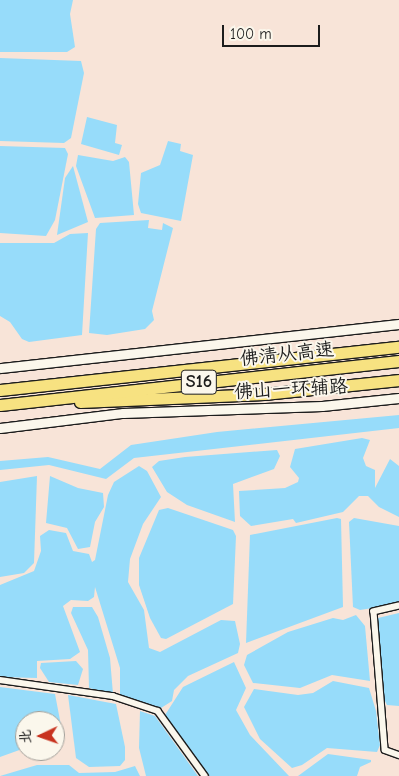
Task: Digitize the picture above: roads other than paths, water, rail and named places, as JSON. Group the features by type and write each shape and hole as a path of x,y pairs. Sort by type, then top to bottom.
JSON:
{"highway":[{"name":"佛清从高速","path":"0,390 399,347"},
{"name":"佛清从高速","path":"0,404 399,361"},
{"path":"16,403 123,402 264,394 399,380"}],"main road":[{"path":"0,368 399,324"},
{"path":"0,363 45,363"},
{"name":"佛山一环辅路","path":"2,428 123,413 322,406 399,398"}],"street":[{"path":"399,606 374,612 385,750 399,755"},
{"path":"0,680 113,696 158,711 205,776"}],"water":[{"path":"0,0 73,0 70,14 75,47 67,52 0,52"},
{"path":"0,58 81,61 84,73 71,138 64,143 0,141"},
{"path":"87,117 117,125 115,143 122,145 119,155 81,144"},
{"path":"168,141 181,144 180,151 193,155 181,221 141,213 138,204 141,173 160,165"},
{"path":"0,146 65,148 68,154 55,220 46,236 0,233"},
{"path":"78,155 113,161 125,157 129,162 134,215 95,218 76,166"},
{"path":"73,166 88,222 57,235 65,178"},
{"path":"149,220 148,228 162,230 163,223 173,228 152,311 154,320 145,329 107,335 89,333 96,229 100,223"},
{"path":"88,233 82,335 29,342 22,339 10,322 0,316 0,243 54,243 70,234"},
{"path":"399,415 399,428 134,458 106,479 49,465 0,470 0,461 48,457 100,469 131,445 217,432"},
{"path":"362,438 370,440 363,458 366,466 375,470 375,488 390,459 399,466 399,517 379,507 368,496 359,496 343,512 296,523 293,519 251,526 240,516 239,491 285,488 298,482 299,478 290,467 295,449"},
{"path":"277,450 280,456 274,469 233,484 235,522 187,505 167,492 152,467 159,461 185,457"},
{"path":"139,466 147,471 161,497 143,524 130,559 128,582 144,610 149,648 160,652 221,620 235,621 240,644 238,653 188,676 174,690 172,701 158,710 120,695 120,668 95,587 94,597 88,601 71,600 63,606 80,652 70,659 37,661 37,678 0,677 0,585 34,571 41,551 40,536 49,530 66,533 73,551 89,554 92,562 95,560 108,495 114,482"},
{"path":"37,476 34,563 24,573 0,577 0,482"},
{"path":"50,476 78,488 103,493 104,507 95,522 90,547 78,549 67,528 46,523"},
{"path":"168,508 233,530 236,536 233,604 166,639 161,638 150,618 139,585 139,558 159,510"},
{"path":"337,518 341,519 343,607 246,643 250,535"},
{"path":"354,518 399,526 399,601 392,605 360,610 353,607 349,522"},
{"path":"73,607 92,607 98,617 110,658 113,694 89,688 88,650 71,613"},
{"path":"399,613 399,706 387,705 383,697 377,632 378,618"},
{"path":"356,615 365,626 370,681 332,675 300,688 253,683 244,665 247,655 288,632 333,618 343,620"},
{"path":"76,661 83,669 78,685 49,682 40,668 41,663"},
{"path":"234,662 246,688 236,710 250,735 289,776 208,776 165,715 183,687"},
{"path":"333,681 369,688 376,711 380,745 377,752 327,748 302,765 292,768 260,739 244,707 254,689 298,695 313,693"},
{"path":"0,687 55,694 58,711 15,711 15,752 0,757"},
{"path":"68,695 116,704 125,747 125,760 120,766 89,767 76,758"},
{"path":"140,711 155,716 198,776 146,776 139,748"},
{"path":"328,754 371,760 371,762 360,767 357,776 298,776"},
{"path":"37,765 69,765 79,773 115,772 135,766 140,776 0,776"}]}
